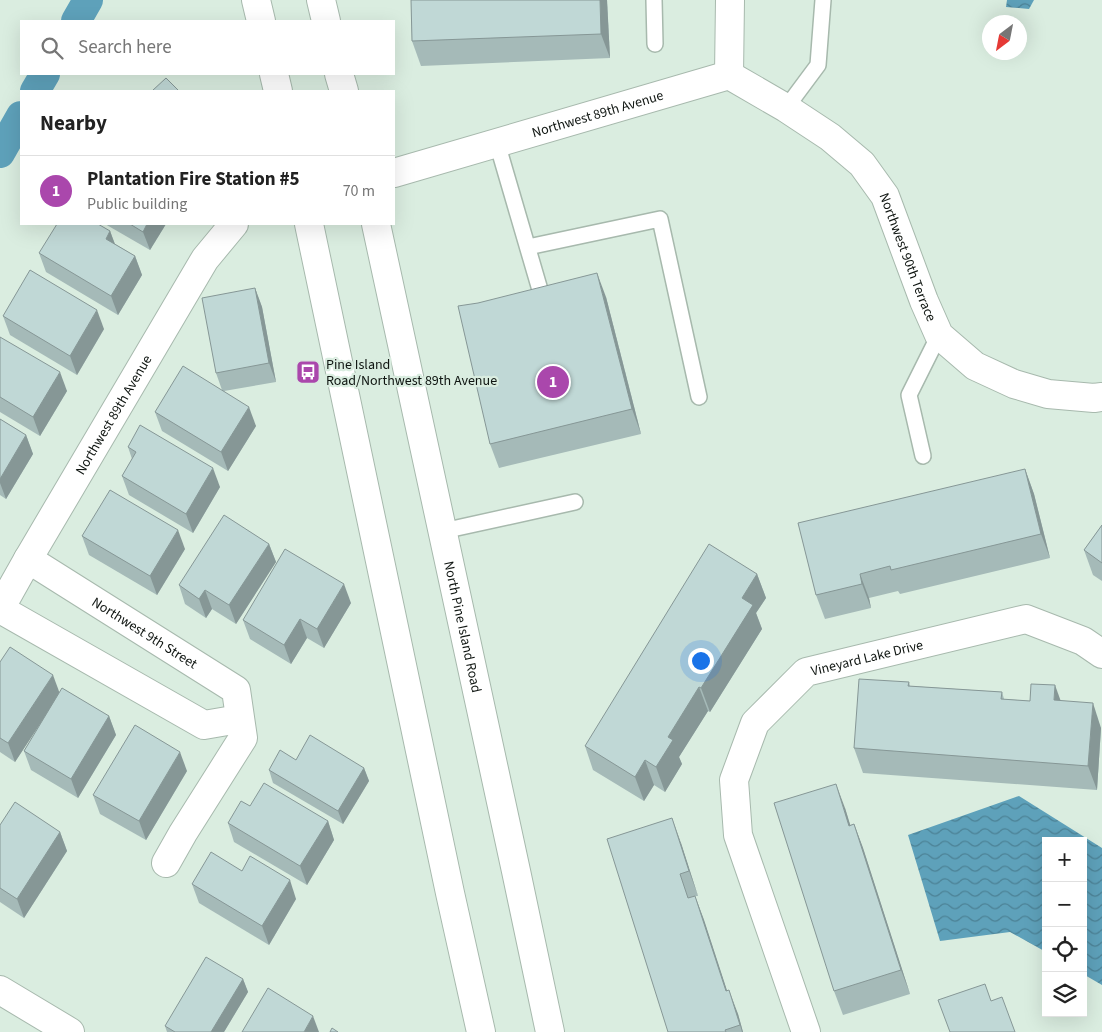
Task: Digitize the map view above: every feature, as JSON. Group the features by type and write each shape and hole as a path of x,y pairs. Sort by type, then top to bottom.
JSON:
{"street":[{"path":"256,0 261,20"},
{"path":"321,0 326,20"},
{"path":"729,75 730,0"},
{"path":"274,75 278,90"},
{"path":"340,75 344,90"},
{"name":"Northwest 90th Terrace","path":"729,75 786,108 830,137 862,164 885,196 924,301 939,335 975,366 1014,384 1048,394 1102,397"},
{"name":"Northwest 89th Avenue","path":"395,173 729,75"},
{"name":"Northwest 89th Avenue","path":"0,609 28,558 206,259 233,225"},
{"path":"309,225 481,1032"},
{"name":"North Pine Island Road","path":"376,225 550,1032"},
{"name":"Northwest 9th Street","path":"28,558 236,690 243,738 166,863"},
{"path":"0,609 204,725 239,719"},
{"name":"Vineyard Lake Drive","path":"806,1032 738,835 734,780 755,723 806,672 1026,619 1083,641 1102,654"},
{"path":"0,990 70,1032"}],"lane":[{"path":"654,0 655,44"},
{"path":"786,108 818,65 823,0"},
{"path":"497,143 546,310"},
{"path":"528,247 660,219 699,397"},
{"path":"923,456 909,395 939,335"},
{"path":"442,531 575,502"}],"water":[{"path":"1007,0 1034,0 1029,9 1006,7"},
{"path":"1019,796 1084,837 1042,837 1042,950 1010,932 940,941 908,835"},
{"path":"1087,839 1102,848 1102,985 1087,976"}],"building":[{"path":"411,0 600,0 601,34 412,41"},
{"path":"166,78 178,90 153,90"},
{"path":"56,225 100,225 110,231 106,239 135,256 111,296 39,253"},
{"path":"132,225 146,225 143,232"},
{"path":"30,270 97,310 70,356 3,316"},
{"path":"597,273 632,409 490,444 458,306 478,303"},
{"path":"255,288 269,363 216,373 202,298"},
{"path":"0,337 60,372 33,417 0,397"},
{"path":"183,366 249,407 221,452 155,412"},
{"path":"0,419 26,435 0,479"},
{"path":"140,425 213,468 186,514 122,476 136,452 128,447"},
{"path":"1025,469 1041,534 891,570 890,566 860,574 862,584 816,595 798,523"},
{"path":"110,490 178,530 150,576 82,536"},
{"path":"224,515 269,544 229,605 205,590 199,599 179,585"},
{"path":"1102,525 1102,563 1084,550"},
{"path":"709,544 757,574 742,598 753,605 668,737 673,740 656,767 645,760 635,777 585,746"},
{"path":"285,549 344,584 317,629 300,619 284,645 243,620"},
{"path":"10,647 53,675 8,743 0,738 0,662"},
{"path":"859,679 909,682 908,686 1002,692 1001,699 1030,701 1031,684 1055,685 1054,700 1093,703 1088,766 854,748"},
{"path":"62,688 109,716 71,779 24,751"},
{"path":"135,725 180,752 139,821 93,795"},
{"path":"310,735 364,768 338,811 269,770 280,750 296,760"},
{"path":"264,783 328,821 300,866 228,823 241,801 250,806"},
{"path":"836,784 849,826 854,824 901,970 834,991 774,803"},
{"path":"15,802 60,832 17,899 0,888 0,825"},
{"path":"672,818 689,871 680,874 688,898 695,896 726,991 729,990 740,1025 725,1030 726,1032 668,1032 607,839"},
{"path":"211,852 242,871 250,856 290,880 262,926 192,884"},
{"path":"206,957 243,979 211,1032 175,1032 165,1026"},
{"path":"985,984 991,1001 1002,997 1015,1032 950,1032 938,1000"},
{"path":"268,988 313,1016 304,1032 242,1032"},
{"path":"332,1028 338,1032 330,1032"}],"waterway":[{"path":"77,20 88,0"},
{"path":"36,90 44,75"},
{"path":"0,153 20,118"}],"place":[{"name":"Pine Island Road/Northwest 89th Avenue","path":"308,372"},
{"name":"Plantation Fire Station #5","path":"553,382"}]}
